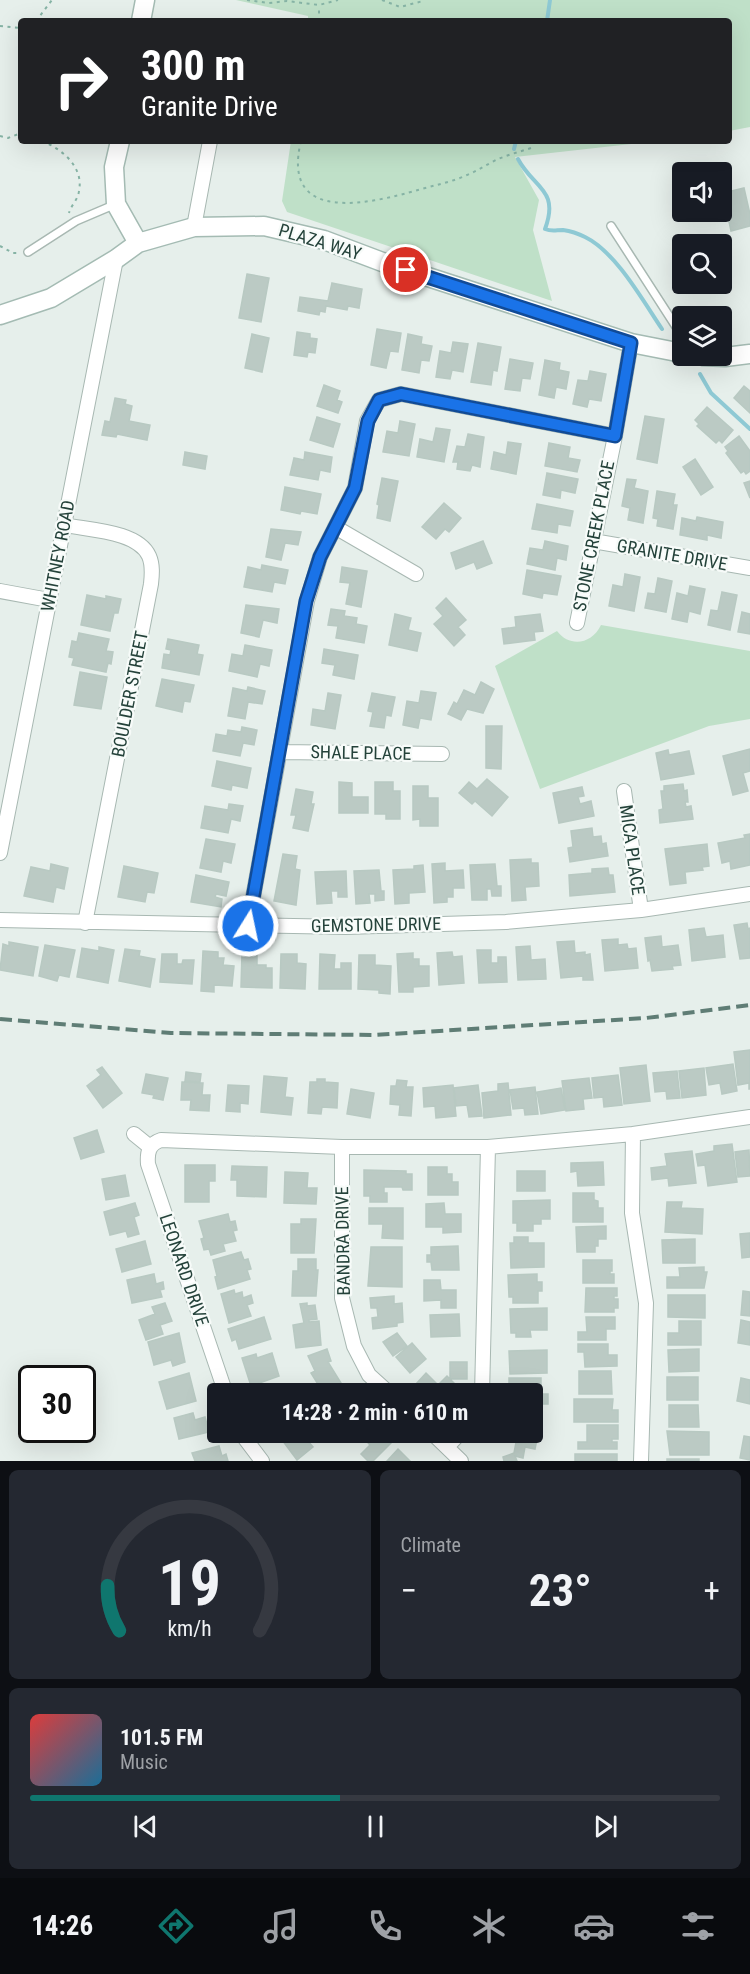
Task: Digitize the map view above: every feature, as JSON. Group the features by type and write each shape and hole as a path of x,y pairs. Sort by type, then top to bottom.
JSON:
{"main road":[{"path":"142,18 145,0"},
{"path":"119,144 114,168 116,204 138,243"},
{"name":"PLAZA WAY","path":"0,315 51,298 138,243 194,228 264,226 324,240 386,263 631,343 672,351"},
{"path":"732,356 750,354"}],"street":[{"path":"194,228 209,144"},
{"name":"WHITNEY ROAD","path":"0,853 2,828 65,525 116,259"},
{"name":"STONE CREEK PLACE","path":"577,622 615,436 631,343"},
{"path":"248,926 306,601 320,557 355,488 368,421 379,400 401,394 615,436"},
{"name":"BOULDER STREET","path":"65,525 130,537 149,555 152,567 151,584 84,923"},
{"path":"335,527 416,574"},
{"name":"GRANITE DRIVE","path":"593,541 750,568"},
{"path":"0,591 49,600"},
{"name":"SHALE PLACE","path":"280,752 442,754"},
{"name":"MICA PLACE","path":"624,791 641,910"},
{"name":"GEMSTONE DRIVE","path":"0,920 346,927 506,922 641,910 750,894"},
{"path":"134,1134 150,1147 161,1140 342,1147 488,1147 633,1134 750,1117"},
{"path":"633,1134 632,1213 646,1303 641,1461"},
{"name":"LEONARD DRIVE","path":"150,1147 147,1164 222,1383"},
{"name":"BANDRA DRIVE","path":"342,1147 342,1298 354,1346 369,1375 378,1383"},
{"path":"482,1383 488,1147"},
{"path":"248,1443 262,1461"},
{"path":"443,1443 461,1461"},
{"path":"447,1447 450,1443"}],"lane":[{"path":"28,252 69,225 116,204"},
{"path":"611,226 672,321"}],"path":[{"path":"38,18 52,0"},
{"path":"247,0 319,5 338,0"},
{"path":"382,0 400,7 423,2"},
{"path":"319,5 319,18"},
{"path":"0,26 18,28"},
{"path":"0,136 8,138 18,134"},
{"path":"48,144 61,150 77,170 80,181 80,191 69,210 69,225"},
{"path":"301,144 299,166 304,184 318,198 338,204 385,198 455,180 496,160 531,148"},
{"path":"0,246 13,253 28,252"}],"green space":[{"path":"236,0 750,0 750,127 732,130 732,18 308,18 308,16"},
{"path":"291,144 631,144 515,157 539,200 533,230 552,301 287,212 282,201"},
{"path":"601,625 750,651 750,719 709,726 540,789 495,666 557,631 568,640 580,642 592,636"}],"building":[{"path":"744,188 750,214 750,226 731,231 729,222 732,222 732,191"},
{"path":"247,274 269,278 261,322 239,318"},
{"path":"332,283 362,289 359,308 348,306 347,310 326,306 325,312 320,311 319,315 298,311 300,297 328,301"},
{"path":"377,329 401,333 398,352 390,351 386,368 371,365"},
{"path":"297,332 310,334 310,338 317,339 315,353 308,352 307,357 294,355"},
{"path":"252,334 269,338 262,372 245,368"},
{"path":"408,334 422,337 421,344 432,346 429,361 421,360 419,373 402,370"},
{"path":"453,342 468,344 463,372 452,370 450,379 436,377 440,351 451,353"},
{"path":"478,343 501,347 497,371 493,370 491,385 471,382"},
{"path":"510,359 533,363 530,379 522,378 520,391 505,389"},
{"path":"545,360 560,363 559,370 569,372 566,389 556,387 554,398 539,395"},
{"path":"590,371 606,374 601,401 589,399 587,407 573,404 578,380 588,381"},
{"path":"324,385 340,391 337,400 342,402 338,413 317,406"},
{"path":"744,386 750,391 750,413 734,398"},
{"path":"115,398 126,400 125,404 132,406 129,421 150,425 147,440 117,434 116,437 102,435 105,421 110,422"},
{"path":"707,407 733,430 722,443 719,440 716,443 697,426 699,424 695,420"},
{"path":"645,416 664,419 657,463 637,459"},
{"path":"317,417 340,424 333,447 310,440"},
{"path":"400,421 415,424 409,456 383,452 387,431 398,433"},
{"path":"436,428 450,430 444,462 417,457 420,439 433,442"},
{"path":"468,434 484,437 480,467 472,465 470,471 457,469 458,462 453,462 457,446 465,447"},
{"path":"739,436 750,451 750,471 746,474 744,471 741,473 726,453 728,451 725,447"},
{"path":"508,442 521,444 516,474 491,469 494,452 506,455"},
{"path":"549,443 570,447 568,458 580,460 577,472 545,466"},
{"path":"185,452 207,456 205,469 183,465"},
{"path":"305,452 332,457 330,472 320,470 318,480 290,475 294,458 304,460"},
{"path":"695,459 713,487 701,495 683,467"},
{"path":"547,473 578,479 575,493 561,490 560,498 543,495"},
{"path":"382,478 398,481 390,521 377,518"},
{"path":"627,479 636,480 634,488 648,491 643,523 628,520 630,508 622,506"},
{"path":"750,481 750,498 744,483"},
{"path":"285,487 321,494 317,514 301,511 300,514 281,510"},
{"path":"657,491 675,494 673,505 677,505 673,529 657,526 658,519 653,518"},
{"path":"444,503 461,518 449,532 445,529 436,539 422,527"},
{"path":"537,504 573,511 570,526 558,524 557,533 532,529"},
{"path":"697,517 723,522 721,538 707,535 707,540 680,535 682,518 696,521"},
{"path":"271,529 301,532 298,545 285,543 281,560 266,557"},
{"path":"483,541 492,563 477,569 474,562 456,569 451,553"},
{"path":"545,541 568,546 566,560 557,558 555,570 527,564 530,548 543,550"},
{"path":"262,565 288,570 285,584 274,582 272,592 244,587 248,567 261,570"},
{"path":"342,567 367,571 361,607 346,604 350,583 340,582"},
{"path":"527,570 561,576 557,595 543,593 542,598 523,594"},
{"path":"625,574 640,577 634,611 609,606 613,585 623,587"},
{"path":"658,578 672,581 666,612 645,608 648,593 655,594"},
{"path":"690,586 705,589 700,614 689,611 687,622 672,619 677,593 688,596"},
{"path":"722,592 737,595 730,630 708,625 711,610 718,611"},
{"path":"87,595 121,599 118,613 114,613 110,631 81,625"},
{"path":"446,598 466,620 458,627 465,635 454,646 434,624 443,616 436,608"},
{"path":"246,605 279,609 277,623 263,620 259,637 241,633"},
{"path":"331,609 345,611 344,616 357,618 356,624 367,626 364,643 336,638 338,626 328,625"},
{"path":"742,612 750,614 750,634 738,632"},
{"path":"395,614 411,618 408,630 421,633 417,651 389,645"},
{"path":"540,614 543,631 534,632 535,640 504,644 502,629 516,627 515,617"},
{"path":"79,633 109,639 106,651 113,652 111,664 108,663 106,672 72,665 74,658 69,657 72,641 77,642"},
{"path":"168,639 199,645 197,654 203,655 199,675 162,668 164,654 170,655 171,650 166,649"},
{"path":"245,645 272,650 269,666 260,664 257,677 229,671 232,654 243,656"},
{"path":"324,649 358,655 354,679 333,675 335,665 322,663"},
{"path":"80,672 107,677 101,709 74,705"},
{"path":"162,679 194,685 190,702 184,701 182,712 156,706"},
{"path":"481,682 494,689 483,713 467,709 461,720 448,714 454,702 457,704 464,690 475,695"},
{"path":"248,687 265,691 262,704 248,702 245,719 228,716 233,688 247,691"},
{"path":"421,691 436,693 431,720 420,718 418,728 403,725 407,701 419,703"},
{"path":"328,693 341,695 335,729 311,725 313,709 325,711"},
{"path":"372,693 395,697 391,716 386,715 384,728 370,726 373,712 368,711"},
{"path":"486,726 502,726 501,769 486,768"},
{"path":"242,727 257,730 254,745 243,743 240,756 213,751 216,734 227,736 228,730 241,732"},
{"path":"750,749 750,771 743,773 748,791 733,795 723,756"},
{"path":"668,750 669,755 689,751 694,774 661,780 656,753"},
{"path":"217,761 251,768 247,788 232,785 231,790 212,786"},
{"path":"487,779 508,797 492,816 475,801 472,804 459,793 469,782 477,789"},
{"path":"339,782 352,783 352,797 368,797 368,813 339,813"},
{"path":"375,782 393,782 393,791 400,791 400,819 386,819 386,814 375,814"},
{"path":"683,784 684,791 687,790 686,807 691,806 693,819 660,823 659,810 663,809 661,791 664,791 664,786"},
{"path":"413,786 428,786 428,798 438,798 438,826 420,826 420,819 413,820"},
{"path":"582,787 584,796 578,797 580,804 591,801 594,816 559,823 553,793"},
{"path":"296,789 313,792 311,804 314,804 308,831 293,828 296,815 291,815"},
{"path":"229,804 243,806 240,821 231,819 228,833 201,828 205,806 228,810"},
{"path":"592,828 593,837 601,836 602,844 606,843 608,856 570,862 568,848 573,847 571,831"},
{"path":"750,834 750,865 731,869 730,861 722,863 718,843 745,838 744,835"},
{"path":"206,839 235,844 231,863 223,861 221,872 200,868"},
{"path":"707,844 709,866 702,867 703,870 685,872 686,883 670,885 665,849"},
{"path":"283,854 297,856 295,869 300,870 296,905 274,901"},
{"path":"531,859 531,863 538,863 539,886 525,887 526,900 512,901 510,860"},
{"path":"445,863 445,871 463,870 464,888 453,888 453,897 447,897 447,902 434,903 432,864"},
{"path":"51,864 68,868 64,889 56,887 53,902 24,896 31,867 50,871"},
{"path":"495,864 497,886 501,886 501,896 492,896 491,889 487,889 487,900 472,900 470,865"},
{"path":"423,865 425,892 409,893 409,903 395,904 393,870 414,869 414,866"},
{"path":"124,866 158,873 154,893 147,892 145,902 118,897"},
{"path":"608,868 609,875 613,875 615,892 570,896 569,875 592,873 592,869"},
{"path":"379,870 384,900 375,901 375,894 369,894 370,903 356,904 354,871"},
{"path":"346,871 347,897 338,897 338,891 331,891 332,903 317,904 315,872"},
{"path":"196,875 229,882 226,896 216,894 215,897 222,899 221,907 191,902"},
{"path":"747,923 748,929 750,928 750,958 740,959 734,925"},
{"path":"704,928 706,937 723,935 725,957 692,961 689,930"},
{"path":"661,936 662,947 678,945 681,965 672,966 673,969 652,971 650,960 648,961 645,938"},
{"path":"618,939 618,945 627,944 628,949 636,948 638,968 605,971 602,940"},
{"path":"574,941 575,953 590,954 593,980 583,980 583,976 561,978 557,942"},
{"path":"9,942 38,947 33,976 0,970 3,944 9,946"},
{"path":"45,945 75,950 69,977 59,975 57,981 39,976"},
{"path":"530,946 531,960 545,959 546,979 518,980 516,947"},
{"path":"99,947 114,950 108,983 77,977 82,948 99,951"},
{"path":"125,949 140,951 139,956 155,959 150,987 119,981"},
{"path":"477,950 491,950 491,963 498,963 498,957 506,957 507,982 479,983"},
{"path":"203,951 218,952 218,958 224,958 223,965 234,966 232,986 214,985 214,992 201,991"},
{"path":"452,952 453,957 462,956 464,983 439,985 437,953"},
{"path":"242,953 257,954 257,965 272,968 272,988 241,987"},
{"path":"413,953 413,959 419,959 419,966 429,966 429,986 413,987 413,992 399,992 397,954"},
{"path":"162,954 177,954 177,964 182,964 183,960 194,960 192,984 160,982"},
{"path":"281,954 297,954 297,963 306,964 305,989 280,988"},
{"path":"320,954 335,955 334,969 341,969 341,963 351,963 351,989 319,989"},
{"path":"359,955 375,955 375,965 391,966 390,994 379,993 379,990 358,989"},
{"path":"750,1050 749,1089 749,1083 738,1085 734,1052"},
{"path":"733,1064 737,1091 722,1094 720,1083 709,1085 706,1068"},
{"path":"646,1065 650,1101 624,1104 620,1068"},
{"path":"102,1067 122,1093 103,1108 87,1086 101,1075 97,1070"},
{"path":"704,1068 706,1095 682,1098 679,1071"},
{"path":"677,1071 680,1098 667,1099 666,1091 655,1092 653,1073"},
{"path":"186,1072 201,1074 200,1082 185,1081"},
{"path":"146,1074 168,1078 163,1100 153,1098 154,1095 142,1093"},
{"path":"618,1075 622,1105 604,1107 603,1097 594,1098 592,1078"},
{"path":"264,1076 287,1078 285,1097 293,1098 291,1115 261,1112"},
{"path":"589,1078 592,1098 583,1099 584,1109 566,1111 562,1081"},
{"path":"317,1079 338,1083 337,1108 322,1107 321,1114 308,1113 310,1082 317,1082"},
{"path":"397,1080 407,1081 406,1087 413,1087 411,1116 399,1115 400,1105 390,1104 391,1086 396,1086"},
{"path":"182,1082 203,1083 202,1095 210,1095 209,1111 190,1110 191,1100 181,1100"},
{"path":"508,1083 511,1115 484,1118 482,1093 498,1091 498,1084"},
{"path":"228,1085 249,1086 248,1104 240,1103 240,1112 226,1111"},
{"path":"453,1085 456,1116 436,1118 435,1106 424,1107 423,1088"},
{"path":"478,1085 482,1116 469,1117 467,1105 456,1106 454,1088"},
{"path":"535,1087 538,1114 525,1115 524,1108 513,1109 510,1090"},
{"path":"561,1088 565,1110 541,1114 537,1092"},
{"path":"351,1089 374,1093 370,1118 347,1114"},
{"path":"97,1130 104,1152 81,1159 74,1138"},
{"path":"732,1144 737,1182 708,1186 705,1165 698,1166 696,1154 714,1151 714,1146"},
{"path":"749,1150 750,1176 738,1177 735,1152"},
{"path":"692,1151 696,1183 669,1186 668,1178 652,1180 651,1168 667,1166 665,1154"},
{"path":"603,1162 604,1185 578,1186 577,1171 571,1172 571,1163"},
{"path":"185,1165 215,1165 215,1181 209,1181 209,1202 185,1202"},
{"path":"232,1166 267,1167 266,1197 237,1196 237,1180 231,1180"},
{"path":"428,1167 447,1167 447,1174 452,1174 452,1182 458,1182 458,1195 428,1195"},
{"path":"364,1170 406,1171 406,1174 412,1174 412,1190 403,1190 402,1187 384,1187 387,1202 370,1202 370,1196 364,1196"},
{"path":"517,1171 545,1171 545,1191 517,1191"},
{"path":"285,1172 308,1173 307,1188 317,1188 316,1204 284,1203"},
{"path":"125,1175 129,1196 106,1200 102,1179"},
{"path":"573,1193 594,1193 594,1200 598,1201 598,1208 603,1208 603,1222 573,1222"},
{"path":"550,1200 550,1219 541,1219 541,1224 533,1224 533,1231 517,1231 517,1223 513,1223 513,1201"},
{"path":"667,1202 682,1202 681,1208 703,1209 702,1234 665,1232"},
{"path":"135,1203 139,1215 134,1217 139,1234 128,1237 126,1231 110,1235 104,1212"},
{"path":"444,1203 445,1214 461,1214 461,1232 443,1233 443,1227 426,1227 426,1204"},
{"path":"369,1208 403,1208 403,1239 382,1238 383,1224 369,1224"},
{"path":"228,1214 230,1222 235,1221 237,1230 233,1231 236,1241 223,1244 225,1251 211,1255 209,1249 204,1250 201,1239 204,1238 199,1221"},
{"path":"301,1219 316,1219 314,1253 291,1253 291,1224 301,1224"},
{"path":"606,1226 606,1239 598,1239 595,1252 577,1252 576,1227"},
{"path":"750,1233 750,1257 742,1258 740,1234"},
{"path":"514,1237 528,1237 528,1243 544,1243 544,1267 511,1268 510,1243 514,1243"},
{"path":"695,1239 695,1263 663,1263 662,1240"},
{"path":"145,1241 151,1264 122,1272 116,1249"},
{"path":"458,1246 459,1270 432,1270 431,1262 427,1262 427,1255 431,1255 431,1247"},
{"path":"371,1247 402,1247 402,1287 368,1286"},
{"path":"241,1252 244,1260 248,1259 251,1269 247,1270 250,1279 218,1289 213,1260"},
{"path":"298,1259 316,1259 316,1270 318,1270 316,1296 292,1296 293,1271 298,1271"},
{"path":"583,1260 612,1260 610,1274 614,1274 614,1283 583,1283"},
{"path":"704,1267 704,1272 707,1272 704,1288 667,1288 667,1277 680,1277 679,1268"},
{"path":"154,1274 156,1284 163,1282 164,1289 160,1290 162,1297 132,1303 127,1280"},
{"path":"537,1274 537,1282 542,1282 542,1291 538,1291 538,1303 513,1303 513,1297 509,1297 508,1275"},
{"path":"424,1280 440,1280 441,1290 456,1290 456,1308 441,1308 441,1300 424,1301"},
{"path":"586,1288 617,1288 617,1296 614,1296 614,1299 618,1299 618,1308 614,1308 614,1312 585,1312"},
{"path":"234,1290 235,1294 242,1292 243,1298 251,1295 253,1303 247,1305 251,1316 229,1323 221,1294"},
{"path":"743,1291 750,1292 750,1316 741,1315"},
{"path":"668,1295 705,1295 705,1318 668,1317"},
{"path":"394,1296 394,1304 402,1303 403,1322 397,1323 397,1326 373,1329 372,1318 378,1317 377,1308 371,1308 370,1298"},
{"path":"165,1303 172,1321 160,1325 163,1334 146,1340 139,1320 155,1314 152,1307"},
{"path":"307,1303 307,1306 315,1305 317,1319 309,1320 309,1322 319,1321 321,1345 296,1348 293,1325 304,1323 300,1304"},
{"path":"547,1308 547,1330 530,1330 531,1337 516,1337 516,1333 511,1333 510,1309"},
{"path":"459,1314 460,1336 431,1337 430,1315"},
{"path":"264,1317 271,1339 239,1349 236,1339 232,1341 228,1329"},
{"path":"586,1317 615,1317 615,1329 606,1329 606,1340 578,1340 578,1332 587,1332"},
{"path":"741,1320 750,1322 750,1345 738,1343"},
{"path":"679,1321 701,1321 701,1345 668,1345 668,1333 679,1333"},
{"path":"179,1333 185,1362 173,1366 171,1360 154,1365 148,1342"},
{"path":"397,1333 407,1346 393,1356 383,1342"},
{"path":"412,1343 426,1359 410,1373 396,1357"},
{"path":"578,1344 608,1344 608,1355 617,1355 617,1366 585,1367 584,1352 578,1352"},
{"path":"327,1349 331,1361 328,1362 341,1383 317,1383 311,1373 315,1371 308,1356"},
{"path":"699,1349 699,1371 669,1372 668,1350"},
{"path":"547,1350 547,1373 510,1374 509,1351"},
{"path":"272,1353 279,1376 259,1383 250,1383 242,1358 256,1354 257,1358"},
{"path":"450,1362 467,1362 467,1379 450,1379"},
{"path":"579,1371 611,1371 612,1394 579,1394"},
{"path":"189,1373 196,1401 167,1409 159,1382"},
{"path":"426,1373 436,1383 417,1383"},
{"path":"447,1376 454,1383 440,1383"},
{"path":"667,1377 698,1377 698,1400 667,1400"},
{"path":"509,1378 541,1378 541,1383 509,1383"},
{"path":"741,1378 750,1380 750,1404 737,1401"},
{"path":"543,1394 548,1394 548,1404 543,1404"},
{"path":"574,1399 613,1399 612,1410 618,1410 618,1422 574,1422"},
{"path":"669,1405 698,1405 699,1427 669,1427"},
{"path":"193,1413 195,1420 205,1417 207,1432 179,1439 174,1418"},
{"path":"587,1425 618,1425 618,1439 612,1439 612,1442 617,1442 617,1449 578,1449 578,1442 587,1442"},
{"path":"667,1431 709,1432 709,1455 670,1455"},
{"path":"744,1436 750,1437 750,1460 740,1458"},
{"path":"284,1443 310,1443 313,1447 297,1460"},
{"path":"368,1443 391,1443 373,1461 368,1461 361,1454 370,1445"},
{"path":"516,1443 536,1443 535,1449 525,1447 523,1458 515,1456 517,1461 504,1461 503,1457 514,1453"},
{"path":"219,1446 222,1456 226,1454 228,1461 195,1461 192,1453"},
{"path":"398,1449 410,1461 387,1461"},
{"path":"575,1454 617,1454 617,1461 575,1461"},
{"path":"667,1459 699,1459 699,1461 667,1461"}],"waterway":[{"path":"547,18 550,0"},
{"path":"514,149 515,144"},
{"path":"518,159 547,197 549,216 545,229 571,232 596,244 618,265 662,329"},
{"path":"700,374 711,393 750,429"}],"railway":[{"path":"0,1019 171,1033 374,1035 646,1018 750,1005"}],"route":[{"path":"248,926 306,601 320,557 355,488 368,421 379,400 401,394 615,436 631,343 406,270"}]}
